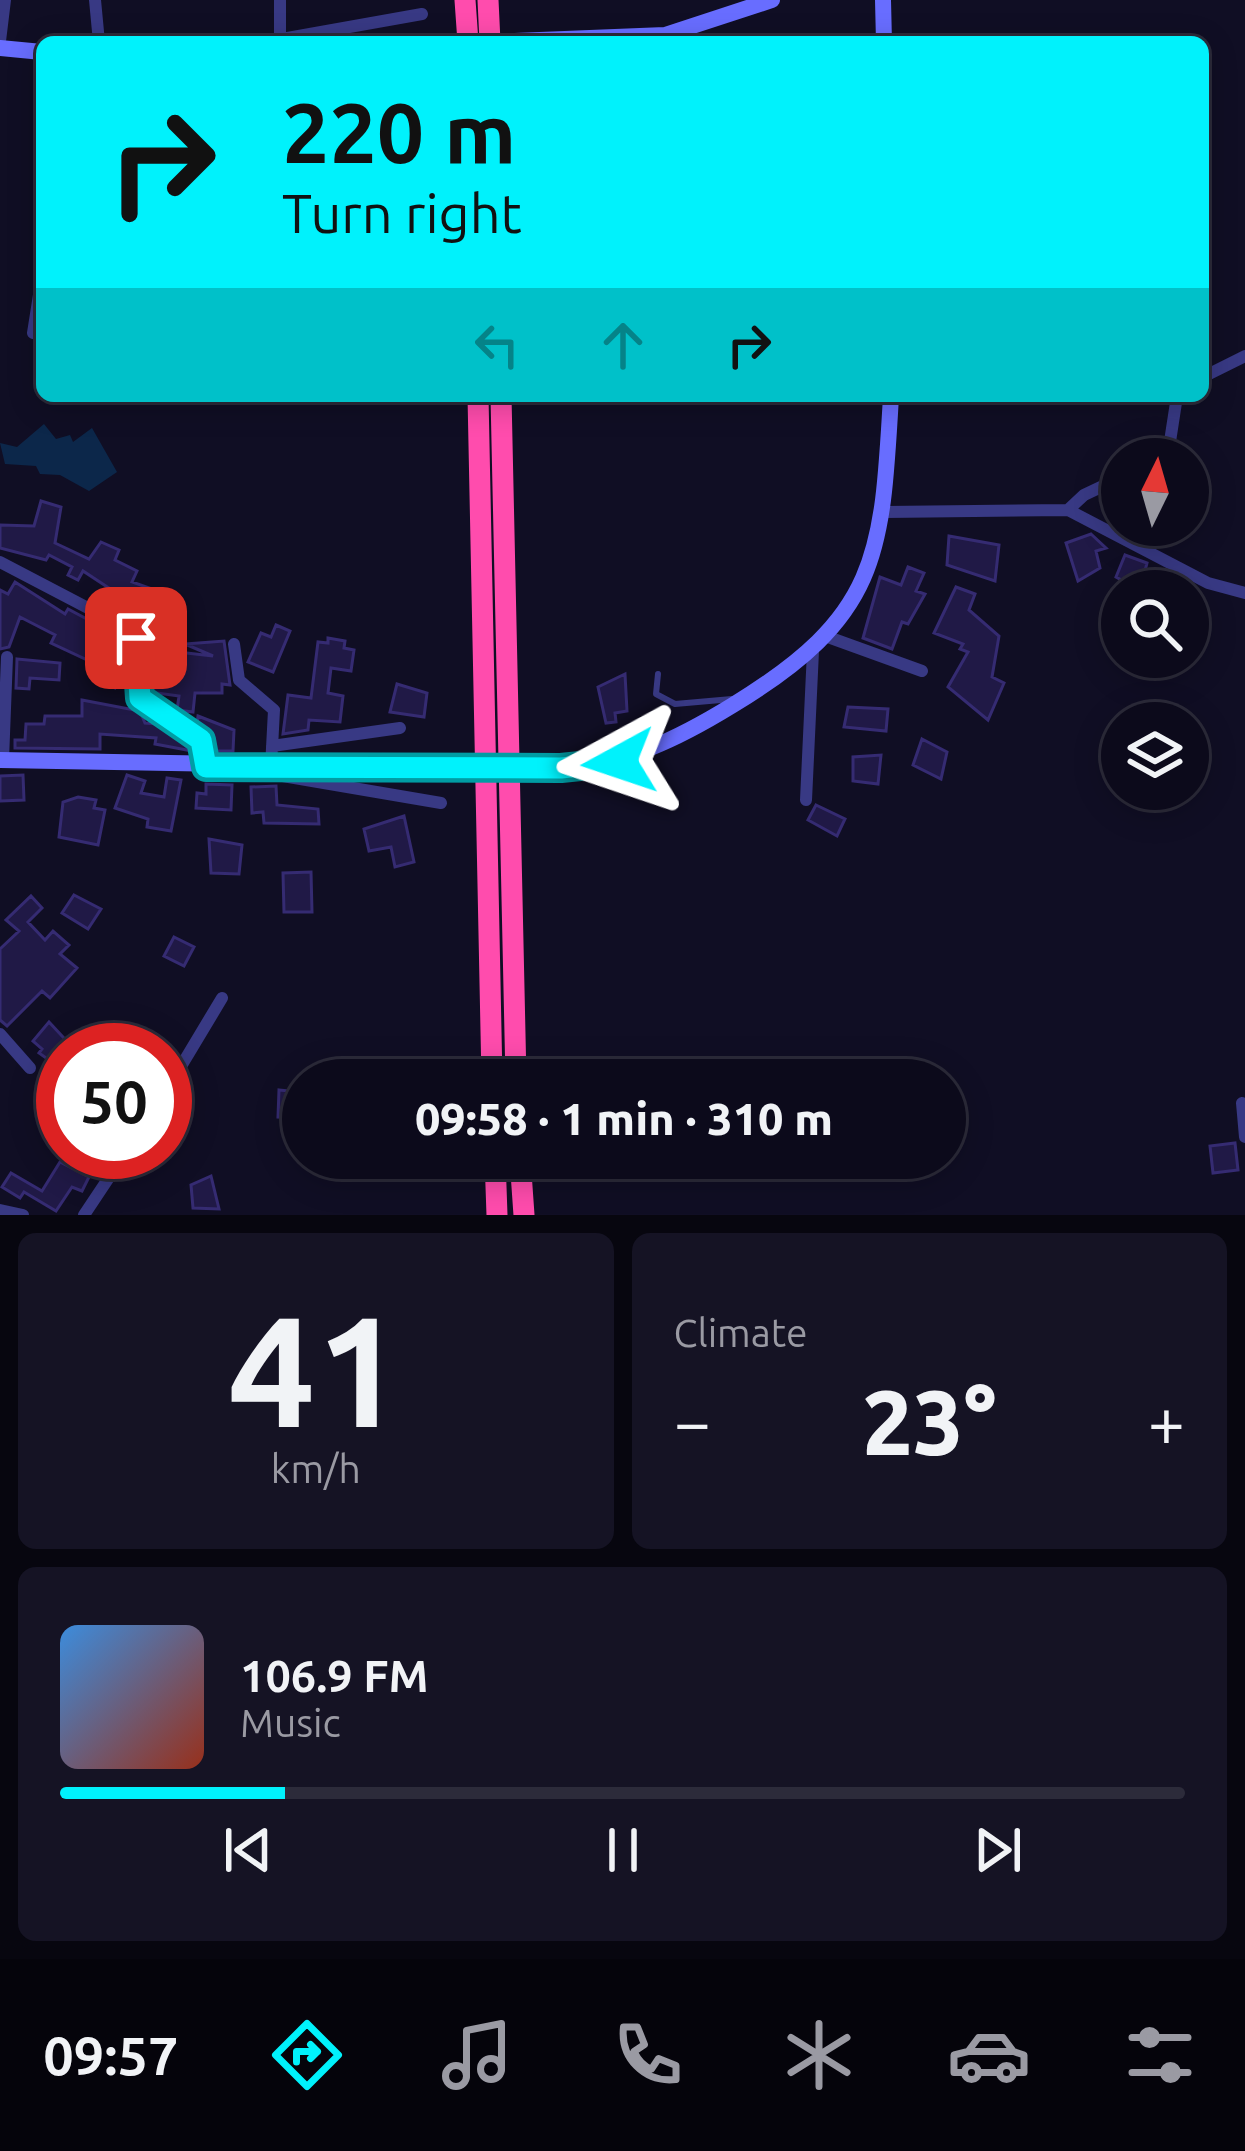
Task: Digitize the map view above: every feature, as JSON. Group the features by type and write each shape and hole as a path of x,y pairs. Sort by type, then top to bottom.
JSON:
{"highway":[{"path":"465,0 468,36"},
{"path":"488,0 490,36"},
{"path":"478,402 492,1059"},
{"path":"500,402 516,1059"},
{"path":"496,1179 497,1215"},
{"path":"521,1179 524,1215"}],"main road":[{"path":"621,36 665,35 772,0"},
{"path":"883,0 884,36"},
{"path":"0,45 36,51"},
{"path":"2,760 206,767 561,768 636,757 745,698 828,637 857,592 885,512 891,402"}],"street":[{"path":"0,45 4,0"},
{"path":"95,0 98,36"},
{"path":"280,0 280,36"},
{"path":"292,36 422,14"},
{"path":"33,333 36,314"},
{"path":"1209,373 1245,356"},
{"path":"1171,438 1176,402"},
{"path":"1068,510 1084,494 1101,486"},
{"path":"885,512 1068,510 1208,583 1245,593"},
{"path":"0,562 130,630 136,638 140,698 201,740 206,767"},
{"path":"828,637 922,671"},
{"path":"234,644 239,680 272,704 271,767"},
{"path":"806,800 813,651"},
{"path":"2,760 7,657"},
{"path":"272,746 400,728"},
{"path":"231,767 441,803"},
{"path":"192,1049 223,998"},
{"path":"0,1034 30,1068"},
{"path":"1242,1103 1245,1137"},
{"path":"84,1215 108,1179"},
{"path":"0,1210 23,1215"}],"lane":[{"path":"658,674 656,694 676,704 745,698"}],"water":[{"path":"44,424 56,439 70,435 73,442 92,428 117,472 89,491 60,475 40,474 36,466 5,464 0,443 17,447"}],"building":[{"path":"41,501 61,507 55,543 89,559 101,542 119,550 115,560 137,571 132,582 180,599 165,635 154,630 156,606 149,619 123,608 127,600 83,571 78,580 68,575 72,567 49,555 46,560 0,548 0,525 34,526"},
{"path":"1091,534 1106,548 1096,551 1100,568 1078,581 1066,543"},
{"path":"949,536 999,545 995,581 947,565"},
{"path":"1125,555 1147,563 1145,570 1119,570"},
{"path":"908,567 924,573 916,591 925,594 908,624 902,622 892,649 863,638 880,577 901,585"},
{"path":"15,582 65,614 68,609 111,632 107,641 126,651 127,663 115,688 96,679 102,667 51,643 55,635 20,617 9,647 0,649 0,590 8,594"},
{"path":"956,587 975,594 969,610 999,636 992,677 1004,683 988,720 948,687 968,652 960,649 963,644 934,633"},
{"path":"276,625 290,631 273,672 248,662 261,633 271,637"},
{"path":"328,638 345,641 344,648 354,650 351,671 331,668 328,693 343,696 340,722 309,720 308,730 283,734 288,695 311,698 318,642 328,643"},
{"path":"224,641 230,685 222,684 222,693 195,693 193,712 177,710 179,696 150,692 151,649 213,656 185,644"},
{"path":"17,659 60,663 59,680 30,678 29,689 16,688"},
{"path":"625,674 627,711 615,713 616,722 606,723 598,687"},
{"path":"397,684 427,693 424,717 390,712"},
{"path":"82,700 140,711 145,723 159,724 192,751 155,744 156,738 100,734 100,749 15,748 15,740 25,740 26,724 44,724 45,716 82,716"},
{"path":"848,707 888,709 886,731 844,727"},
{"path":"198,716 234,730 233,751 214,751 211,736 197,724"},
{"path":"922,739 947,752 941,779 913,765"},
{"path":"881,755 878,784 853,781 853,757"},
{"path":"23,775 24,800 0,801 0,776"},
{"path":"127,775 145,781 141,793 164,797 167,778 181,780 171,831 147,827 148,819 115,808"},
{"path":"206,784 232,785 231,810 196,808 197,793 206,794"},
{"path":"276,786 277,805 318,809 319,824 264,823 263,812 252,813 251,787"},
{"path":"78,797 96,800 94,808 105,810 98,845 59,837 63,802"},
{"path":"816,805 845,819 837,836 808,820"},
{"path":"404,816 414,862 395,867 391,847 369,851 364,829"},
{"path":"209,839 242,845 239,874 211,873"},
{"path":"311,872 312,912 284,912 283,873"},
{"path":"74,895 101,909 88,929 62,913"},
{"path":"31,896 42,908 28,922 45,940 53,931 69,945 60,954 77,968 50,998 42,991 7,1026 0,1020 0,949 19,931 6,920"},
{"path":"174,937 194,947 184,966 164,956"},
{"path":"279,1090 282,1117 278,1117"},
{"path":"1235,1143 1238,1170 1213,1173 1210,1146"},
{"path":"11,1173 42,1191 49,1179 88,1179 82,1191 72,1187 56,1211 24,1192 20,1198 2,1187"},
{"path":"211,1176 219,1209 193,1208 191,1185"}],"route":[{"path":"136,638 140,698 198,736 206,767 561,768 619,762"}]}
